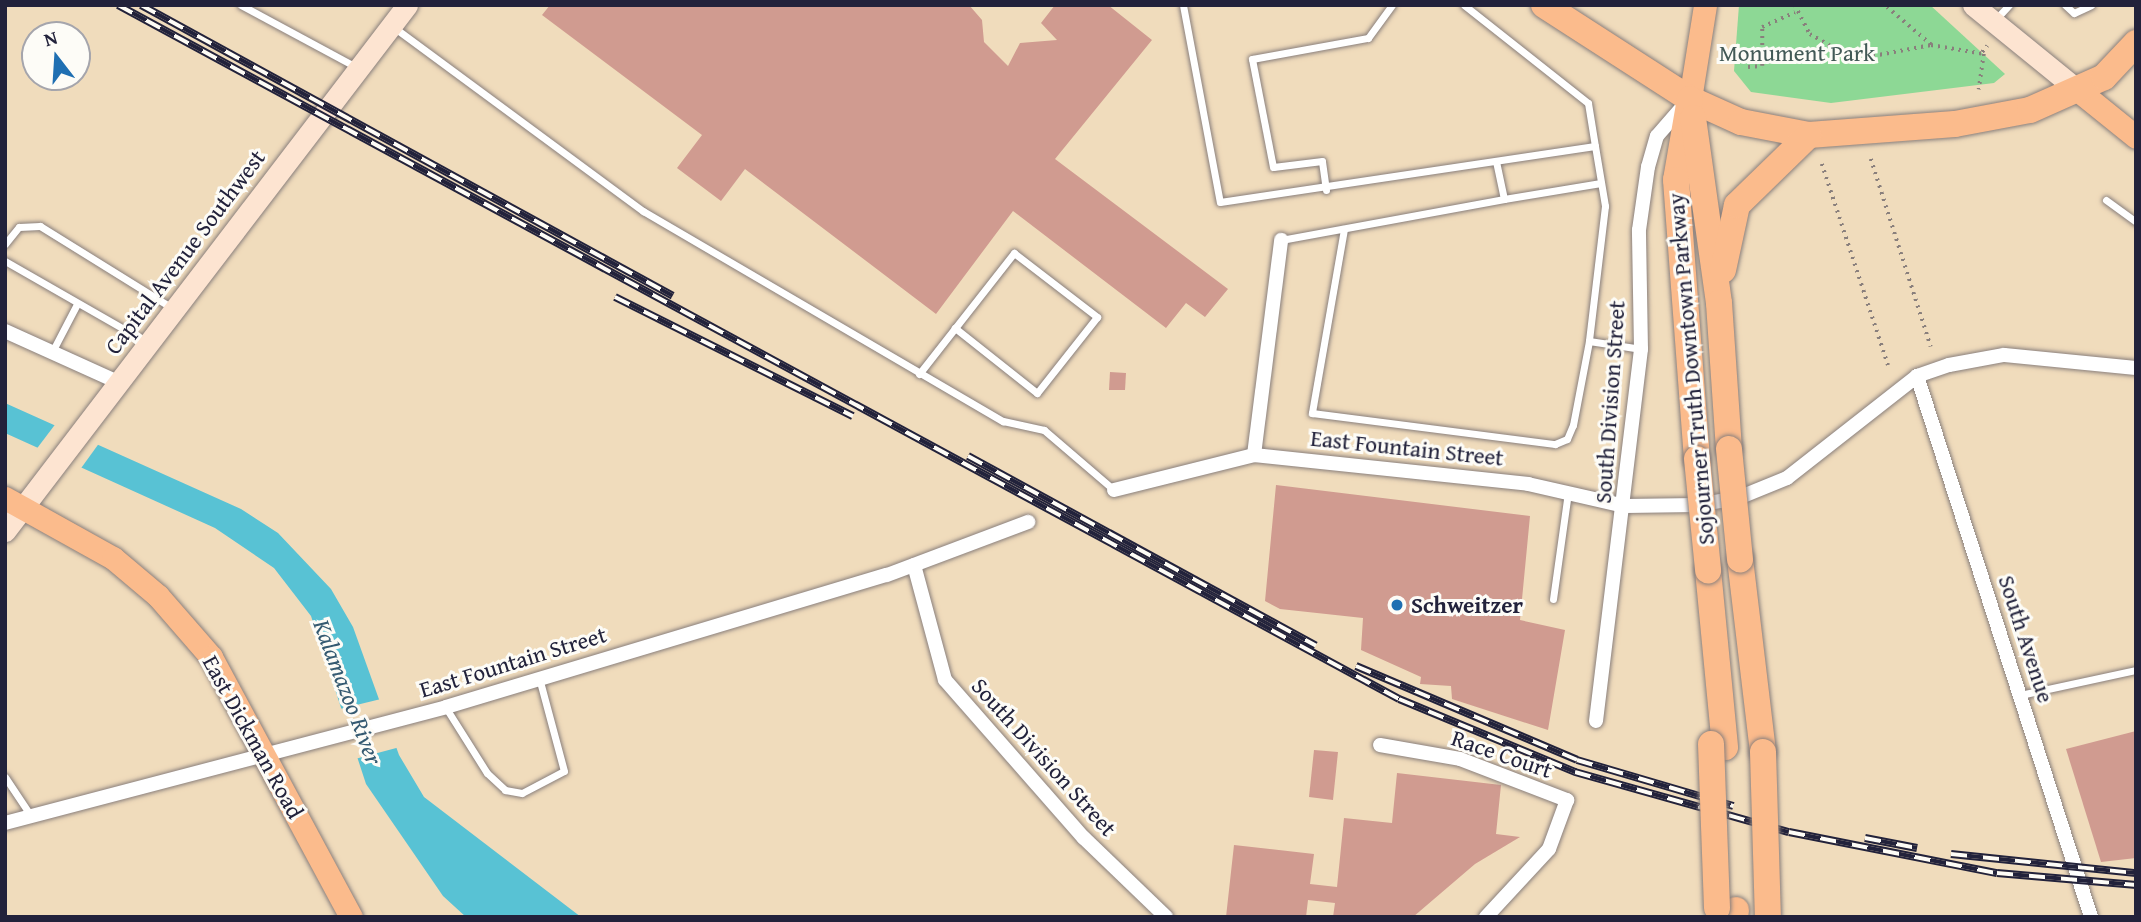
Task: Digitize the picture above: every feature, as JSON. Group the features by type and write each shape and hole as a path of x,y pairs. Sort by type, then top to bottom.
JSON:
{"highway":[{"path":"1544,5 1690,99 1741,122 1809,135 1955,124 2030,110 2079,91 2104,77 2136,43"},
{"name":"Sojourner Truth Downtown Parkway","path":"1690,99 1719,303 1729,449 1763,752 1768,917"},
{"name":"Sojourner Truth Downtown Parkway","path":"1690,99 1675,180 1697,459 1721,708 1718,746 1726,913"},
{"path":"1719,303 1737,205 1809,135"}],"main road":[{"path":"1690,99 1706,5"},
{"path":"2079,91 2136,137"},
{"name":"East Dickman Road","path":"15,502 113,558 158,596 211,657 351,917"}],"street":[{"name":"Capital Avenue Southwest","path":"5,531 15,502 53,467 407,5"},
{"path":"1973,5 2079,91"},
{"name":"South Division Street","path":"1596,720 1625,506 1641,349 1639,230 1648,166 1657,136 1690,99"},
{"path":"1254,455 1281,240"},
{"path":"5,331 118,382"},
{"path":"1917,376 2004,355 2136,368"},
{"name":"East Fountain Street","path":"1114,490 1254,455 1569,491 1625,506 1697,505 1787,478 1917,376"},
{"name":"South Avenue","path":"1917,376 2091,917"},
{"name":"East Fountain Street","path":"5,823 446,707 914,565 1028,522"},
{"name":"South Division Street","path":"914,565 946,680 1084,838 1166,917"},
{"name":"Race Court","path":"1380,745 1460,759 1567,800 1549,849 1527,879 1486,917"}],"lane":[{"path":"241,5 358,68"},
{"path":"1183,5 1220,202 1326,190 1595,146"},
{"path":"1326,190 1322,161 1273,167 1252,59 1368,38 1392,5"},
{"path":"1344,229 1312,413 1556,444 1567,439 1573,425 1589,341 1605,206 1588,103 1464,5"},
{"path":"1994,22 2009,5"},
{"path":"2065,5 2074,13 2091,5"},
{"path":"392,25 643,211 1003,421 1044,430 1114,490"},
{"path":"1496,162 1504,199"},
{"path":"1281,240 1601,183"},
{"path":"2106,200 2136,222"},
{"path":"5,244 19,227 40,226 174,310"},
{"path":"919,374 954,328 1014,253 1097,317 1037,393 954,328"},
{"path":"5,261 148,343"},
{"path":"52,352 77,304"},
{"path":"1589,341 1641,349"},
{"path":"1553,599 1569,491"},
{"path":"2020,695 2136,670"},
{"path":"446,707 487,773 505,790 522,793 564,771 538,677"},
{"path":"5,777 31,816"}],"path":[{"path":"1795,5 1796,12 1810,34 1840,51 1873,57 1931,45 1982,52"},
{"path":"1884,5 1931,45"},
{"path":"1761,52 1748,53 1748,67 1762,66 1762,27 1796,12"},
{"path":"1979,90 1982,52 1987,46"},
{"path":"1871,159 1931,347"},
{"path":"1822,164 1888,365"}],"green space":[{"name":"Monument Park","path":"1739,5 1930,5 2005,74 1994,83 1831,103 1751,92 1734,71"}],"water":[{"name":"Kalamazoo River","path":"5,403 241,509 278,533 331,589 353,627 399,755 424,797 581,917 466,917 443,896 366,784 311,616 274,568 215,528 5,433"}],"pier":[{"path":"57,422 100,442 79,471 35,451"},
{"path":"385,698 400,747 355,759 340,709"}],"building":[{"path":"550,5 969,5 982,20 984,42 1008,66 1020,43 1057,40 1041,23 1055,5 1108,5 1152,40 1055,159 1228,289 1205,317 1186,303 1166,328 1013,211 936,314 745,169 721,201 677,168 702,135 542,15"},
{"path":"1110,372 1126,373 1125,390 1109,390"},
{"name":"Schweitzer","path":"1276,485 1530,516 1520,620 1565,630 1548,730 1452,699 1451,686 1420,684 1421,677 1361,650 1363,618 1280,609 1265,601"},
{"path":"2136,731 2136,858 2101,862 2066,749"},
{"path":"1314,750 1338,752 1333,800 1309,797"},
{"path":"1397,773 1501,785 1496,834 1520,837 1475,864 1413,917 1333,917 1335,903 1308,900 1306,917 1226,917 1234,845 1314,854 1310,884 1337,887 1344,818 1392,823"}],"railway":[{"path":"118,5 1399,699 1575,772 1789,832 1997,873 2136,885"},
{"path":"141,5 673,296"},
{"path":"615,297 853,416"},
{"path":"968,456 1316,646"},
{"path":"1356,666 1577,760 1733,806"},
{"path":"1865,838 1917,848"},
{"path":"1951,854 2136,873"}],"place":[{"name":"Schweitzer","path":"1397,605"}]}
